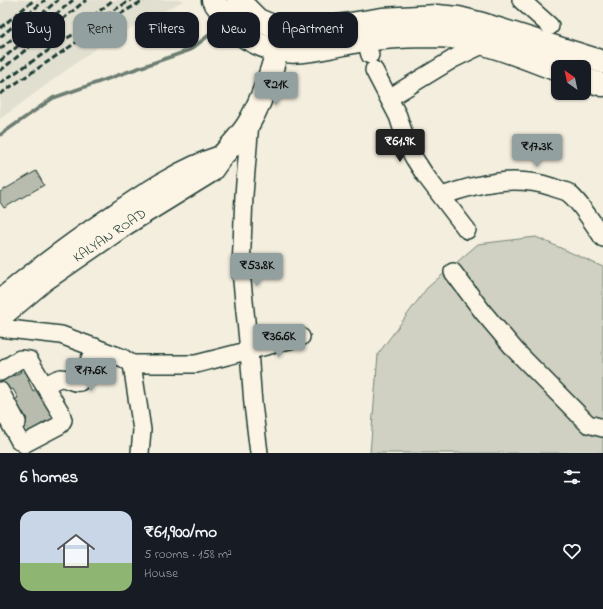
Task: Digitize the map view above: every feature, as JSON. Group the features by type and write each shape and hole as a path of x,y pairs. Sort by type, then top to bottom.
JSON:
{"main road":[{"path":"213,0 229,21 247,38 277,52 370,55 440,36 484,44 551,68"},
{"path":"238,0 258,20 268,24"},
{"path":"358,23 382,19 437,16 458,18 482,24 603,62"},
{"name":"KALYAN ROAD","path":"0,317 44,280 125,224 211,171 250,122 257,107 278,48"},
{"path":"591,82 603,85"},
{"name":"KALYAN ROAD","path":"0,301 38,269 143,196 203,163 221,157"}],"street":[{"path":"521,0 550,26"},
{"path":"389,98 453,59 484,44"},
{"path":"370,55 411,153 425,176 467,230"},
{"path":"250,122 244,195 241,271 259,453"},
{"path":"442,196 484,183 512,180 537,182 568,193 581,206 603,238"},
{"path":"453,272 483,312 516,351 588,424 603,428"},
{"path":"0,328 61,335 123,358 132,364 196,364 301,337"},
{"path":"45,386 60,378 75,383 80,382 95,347"},
{"path":"0,372 20,359 28,360 62,413 63,422 29,443 24,444 21,443 5,414 0,413"},
{"path":"132,364 142,430 140,453"},
{"path":"0,391 29,443"}],"shaded area":[{"path":"6,0 185,0 162,12 135,12 135,26 127,30 127,12 73,12 73,48 96,48 0,119 0,5"},
{"path":"536,237 603,267 603,453 370,453 378,354 427,288 478,244"}],"building":[{"path":"36,171 44,185 4,208 0,202 0,192"},
{"path":"26,363 34,377 28,380 33,391 42,386 57,422 49,426 46,421 40,425 43,430 31,437 23,422 27,419 23,412 16,415 9,402 18,398 13,389 6,392 0,382 0,379 11,369 14,376 21,372 19,367"}],"waterway":[{"path":"0,135 53,98 190,50 207,37"}],"railway":[{"path":"0,28 34,0"},
{"path":"0,37 45,0"},
{"path":"0,49 58,0"},
{"path":"0,61 73,0"},
{"path":"0,71 86,0"},
{"path":"98,12 113,0"},
{"path":"0,83 64,40 131,0"},
{"path":"0,94 105,23 144,0"}]}
